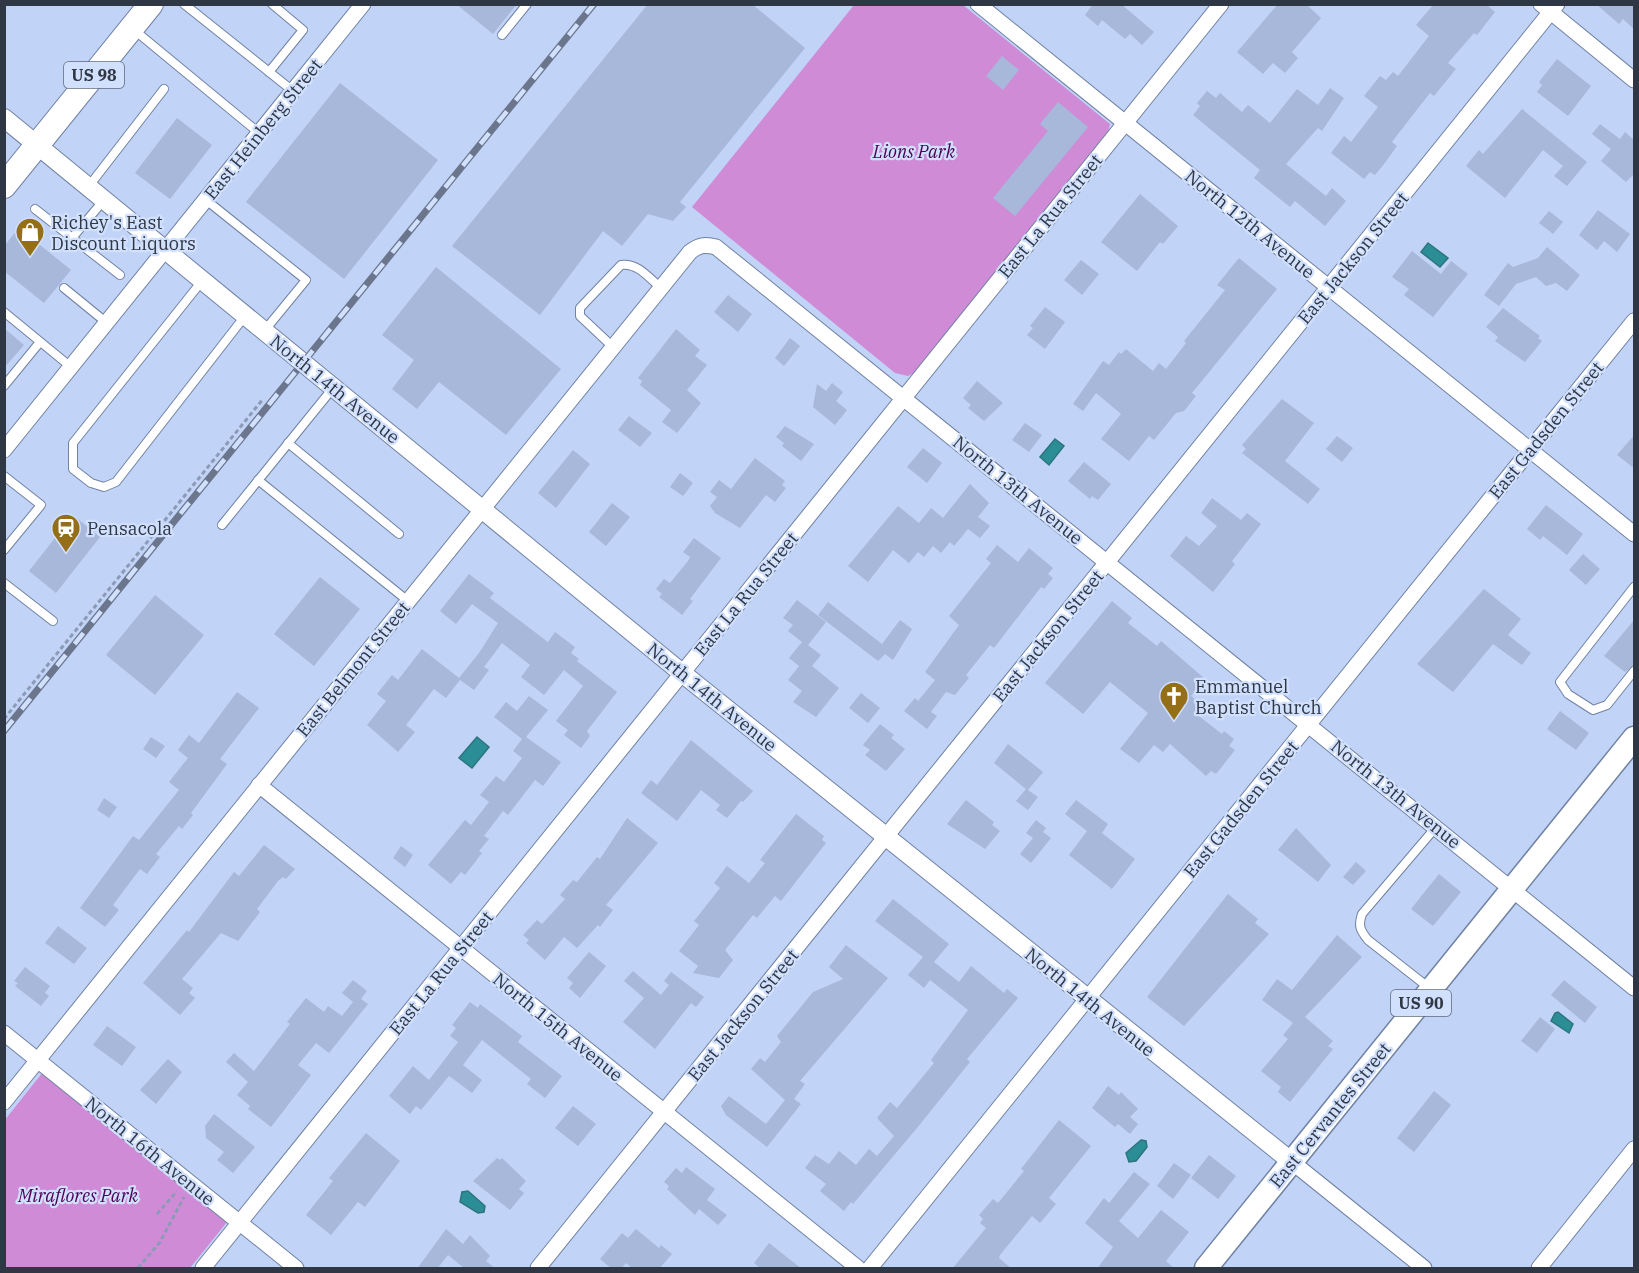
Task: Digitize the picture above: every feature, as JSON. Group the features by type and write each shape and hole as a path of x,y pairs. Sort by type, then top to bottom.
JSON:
{"highway":[{"name":"US 98","path":"4,186 151,4"}],"main road":[{"name":"East Cervantes Street","path":"1206,1269 1635,738"}],"street":[{"name":"East Heinberg Street","path":"4,450 363,4"},
{"name":"North 12th Avenue","path":"978,4 1635,534"},
{"name":"East La Rua Street","path":"203,1269 1221,4"},
{"path":"1550,7 1635,80"},
{"name":"East Jackson Street","path":"538,1269 1329,287 1550,7"},
{"name":"North 14th Avenue","path":"4,118 264,332 484,508 682,673 1424,1269"},
{"name":"North 13th Avenue","path":"707,244 716,247 1635,988"},
{"name":"East Belmont Street","path":"4,1102 690,252 698,246 707,244"},
{"name":"East Gadsden Street","path":"870,1269 1635,321"},
{"name":"North 15th Avenue","path":"259,785 858,1269"},
{"name":"North 16th Avenue","path":"4,1033 296,1269"},
{"path":"1539,1269 1635,1149"}],"lane":[{"path":"184,4 293,91"},
{"path":"270,72 303,30 272,4"},
{"path":"502,36 527,4"},
{"path":"132,28 259,133"},
{"path":"89,186 164,89"},
{"path":"72,238 105,199"},
{"path":"206,200 306,280 264,332"},
{"path":"35,209 120,275"},
{"path":"614,346 580,316 580,308 621,265 628,264 640,270 661,288"},
{"path":"203,281 74,443 71,456 73,469 79,476 104,487 116,482 245,316"},
{"path":"64,288 107,323"},
{"path":"4,312 71,367"},
{"path":"4,386 40,342"},
{"path":"222,525 333,388"},
{"path":"288,443 399,534"},
{"path":"4,476 41,505 4,550"},
{"path":"258,480 408,601"},
{"path":"4,584 53,621"},
{"path":"1635,587 1560,682 1568,694 1593,710 1607,705 1635,671"},
{"path":"1431,990 1368,940 1360,931 1359,924 1362,914 1436,827"}],"path":[{"path":"4,719 263,399"},
{"path":"157,1214 177,1191"},
{"path":"138,1269 160,1242 184,1197"}],"green space":[{"name":"Lions Park","path":"854,5 963,5 1110,124 1108,133 914,373 908,376 895,373 692,207"},
{"name":"Miraflores Park","path":"43,1072 227,1222 190,1268 5,1268 4,1121"}],"shaded area":[{"path":"1428,243 1448,258 1440,267 1421,252"},
{"path":"1055,439 1064,446 1049,465 1040,457"},
{"path":"477,737 489,747 472,768 459,758"},
{"path":"1558,1012 1573,1024 1569,1033 1551,1021"},
{"path":"1141,1140 1146,1141 1147,1147 1136,1161 1129,1162 1126,1153"},
{"path":"468,1191 485,1206 484,1212 478,1213 460,1202 462,1192"}],"building":[{"path":"456,4 517,4 493,34"},
{"path":"648,4 752,4 805,48 680,202 686,207 673,221 648,214 622,246 603,231 540,315 452,246"},
{"path":"1093,4 1121,4 1154,32 1142,45 1130,34 1125,39 1102,20 1098,26 1085,15"},
{"path":"1278,4 1306,4 1321,18 1292,52 1298,58 1285,73 1273,63 1263,74 1237,52"},
{"path":"1434,4 1486,4 1495,12 1477,35 1474,33 1448,63 1456,69 1434,96 1430,93 1398,134 1392,142 1397,146 1384,164 1375,175 1370,172 1364,179 1331,153 1344,136 1351,142 1378,107 1364,96 1380,76 1386,80 1393,72 1398,76 1429,36 1416,25"},
{"path":"1596,4 1635,4 1635,30 1623,19 1619,24"},
{"path":"1002,56 1019,70 1003,90 986,76"},
{"path":"1557,59 1591,86 1568,116 1537,92 1542,85 1539,82"},
{"path":"340,83 438,160 344,279 246,202"},
{"path":"1330,88 1344,98 1322,131 1318,128 1286,164 1326,196 1332,188 1346,201 1325,226 1295,201 1290,207 1254,178 1260,170 1193,115 1200,106 1197,103 1207,91 1216,98 1220,93 1242,112 1248,105 1270,123 1297,89 1318,105"},
{"path":"1058,102 1088,127 1015,216 993,198 1048,131 1040,124"},
{"path":"1522,109 1587,162 1567,186 1554,176 1563,166 1543,150 1505,198 1466,166 1479,150 1483,154"},
{"path":"177,118 212,145 170,199 135,173"},
{"path":"1600,124 1620,139 1625,132 1635,141 1635,173 1626,182 1601,161 1611,149 1592,134"},
{"path":"1140,194 1178,226 1163,244 1160,242 1137,271 1101,242"},
{"path":"1598,210 1630,234 1617,252 1604,241 1597,250 1579,235"},
{"path":"1549,211 1563,222 1553,234 1539,223"},
{"name":"Richey's East Discount Liquors","path":"19,228 71,270 44,303 4,271 4,246"},
{"path":"1547,247 1580,275 1567,291 1556,283 1546,286 1536,277 1516,284 1499,306 1484,295 1508,263 1513,267 1538,258"},
{"path":"1412,251 1441,274 1451,261 1468,274 1433,317 1404,295 1409,289 1392,277"},
{"path":"1239,258 1277,289 1192,393 1196,396 1184,411 1176,413 1154,440 1149,436 1129,461 1101,439 1121,414 1096,393 1083,411 1073,404 1103,361 1109,365 1119,352 1121,354 1126,349 1153,371 1159,363 1166,369 1186,343 1184,341 1225,290 1217,285"},
{"path":"1081,260 1099,274 1082,295 1064,280"},
{"path":"436,267 561,369 506,435 439,382 417,409 392,389 414,360 382,335"},
{"path":"728,295 752,314 738,332 714,312"},
{"path":"1045,307 1065,322 1045,349 1027,335 1033,328 1030,326"},
{"path":"1503,308 1540,336 1538,338 1542,341 1525,362 1495,341 1498,337 1486,327"},
{"path":"4,328 24,345 4,368"},
{"path":"676,329 700,350 695,356 707,365 687,390 701,403 677,433 662,422 671,410 640,385 642,381 638,378"},
{"path":"790,338 800,346 784,366 775,358"},
{"path":"977,381 1003,403 984,421 968,408 971,405 963,398"},
{"path":"832,383 843,392 836,401 847,410 835,425 813,407 817,384 826,391"},
{"path":"1282,399 1314,423 1285,461 1320,489 1308,504 1242,453 1246,449 1242,445"},
{"path":"629,416 652,433 640,447 618,430"},
{"path":"1025,423 1042,435 1029,452 1012,440"},
{"path":"785,426 814,444 801,461 782,446 784,443 776,437"},
{"path":"1635,434 1635,469 1617,455"},
{"path":"1337,436 1353,448 1342,462 1326,449"},
{"path":"923,448 942,463 927,483 907,467"},
{"path":"573,450 590,464 556,508 538,493"},
{"path":"755,458 785,481 782,485 786,488 775,502 766,495 740,528 715,513 710,506 717,497 710,492 719,480 731,489"},
{"path":"1084,462 1111,484 1098,500 1092,496 1090,499 1068,481"},
{"path":"680,473 693,483 683,496 670,487"},
{"path":"970,484 989,503 978,517 990,526 980,538 968,529 954,546 950,542 941,553 933,546 924,557 918,552 909,563 893,550 868,582 848,566 898,506 919,523 931,508 943,518"},
{"path":"1212,498 1241,520 1247,513 1261,524 1232,561 1235,564 1213,592 1170,556 1186,536 1199,546 1217,526 1201,513"},
{"path":"612,503 630,517 606,546 589,532"},
{"path":"1546,505 1583,534 1567,555 1543,536 1540,540 1527,529"},
{"path":"73,515 100,537 56,593 29,571"},
{"path":"694,538 721,558 690,599 693,601 682,615 659,597 662,594 656,589 664,579 670,583 688,561 690,557 683,552"},
{"path":"997,545 1018,562 1029,548 1053,568 1048,574 1053,578 1044,589 1041,587 994,648 990,645 966,675 969,678 955,695 946,692 931,712 937,716 927,729 904,711 915,698 918,701 935,680 925,672 959,625 949,616 991,563 986,559"},
{"path":"1583,554 1600,569 1586,585 1569,570"},
{"path":"469,574 494,593 490,598 548,642 555,632 575,647 571,653 579,659 577,661 617,692 587,731 590,736 581,748 564,735 568,730 556,721 583,686 564,670 544,695 521,677 530,665 502,643 484,667 489,670 474,690 460,680 446,698 434,689 406,725 415,732 398,752 367,725 386,701 377,694 392,675 398,680 422,649 459,678 479,653 498,623 472,604 456,624 440,611"},
{"path":"320,577 360,609 314,666 274,634"},
{"path":"1484,589 1521,619 1508,635 1531,653 1522,665 1493,644 1453,692 1417,664"},
{"path":"155,595 204,635 155,695 106,655"},
{"path":"797,600 826,622 808,645 821,655 812,666 839,688 816,717 793,702 802,691 788,680 799,666 789,658 802,642 788,631 793,625 783,618"},
{"path":"1112,601 1132,618 1128,623 1157,646 1161,641 1205,679 1191,696 1201,704 1195,713 1222,734 1224,731 1234,739 1229,746 1235,750 1216,774 1211,771 1206,776 1170,744 1163,752 1154,745 1139,763 1120,749 1148,713 1110,682 1083,714 1045,683"},
{"path":"828,602 882,644 900,620 912,629 893,660 885,654 878,661 818,615"},
{"path":"1635,619 1635,665 1625,672 1604,656"},
{"path":"237,692 259,708 220,759 227,764 191,813 193,815 182,829 179,826 156,854 160,857 147,874 140,869 113,905 119,910 105,927 80,908 133,836 139,840 179,790 169,782 188,758 178,750 189,735 199,743"},
{"path":"861,693 880,708 868,723 849,708"},
{"path":"529,696 548,710 526,737 561,762 543,786 535,780 508,815 503,811 484,836 489,839 479,851 482,853 465,875 461,872 451,884 428,865 465,820 471,825 489,802 480,795 496,776 504,782 522,758 513,751 522,739 494,717 506,702 517,711"},
{"path":"1560,711 1589,733 1576,750 1547,729"},
{"path":"880,724 894,735 891,738 905,749 886,771 865,755 870,750 863,745"},
{"path":"151,737 165,746 156,758 143,749"},
{"path":"691,740 753,791 727,818 716,810 720,805 701,790 677,821 641,793 651,780 657,785"},
{"path":"1008,744 1043,772 1028,790 1038,797 1028,810 1016,801 1026,789 994,763"},
{"path":"104,798 117,807 109,818 97,810"},
{"path":"966,800 994,822 992,825 1000,831 985,849 947,824"},
{"path":"1076,800 1108,824 1102,833 1135,859 1112,889 1069,855 1087,831 1065,814"},
{"path":"796,814 824,836 822,840 826,843 781,901 775,896 757,918 753,915 725,950 733,960 719,978 693,973 698,966 679,951 699,925 694,921 720,888 714,883 727,866 749,883 765,863 760,860"},
{"path":"627,818 658,843 606,905 613,910 600,927 598,925 577,948 564,937 545,960 526,943 529,940 523,935 537,920 542,924 565,899 560,895 573,880 577,882 597,857 600,859"},
{"path":"1036,820 1046,828 1043,832 1051,838 1031,863 1020,854 1033,838 1026,833"},
{"path":"1296,828 1331,865 1318,882 1278,850"},
{"path":"264,845 295,869 286,879 283,877 278,881 257,909 260,912 238,941 221,933 182,979 193,988 189,993 195,998 180,1015 143,983 187,930 189,932 234,872 239,876"},
{"path":"401,846 413,855 405,867 393,858"},
{"path":"1356,862 1366,871 1353,885 1343,877"},
{"path":"1439,874 1461,892 1433,926 1411,909"},
{"path":"1228,894 1258,919 1255,923 1269,934 1184,1026 1147,997"},
{"path":"893,899 949,944 934,962 959,982 971,966 1004,993 1007,989 1018,998 967,1059 970,1062 917,1128 853,1204 851,1202 844,1211 820,1191 826,1184 805,1168 815,1155 829,1164 839,1151 856,1165 869,1149 877,1156 894,1136 877,1118 890,1102 897,1108 934,1063 931,1060 968,1010 930,980 924,988 908,975 923,957 875,921"},
{"path":"58,926 87,948 74,964 45,943"},
{"path":"1337,935 1362,957 1305,1017 1333,1041 1328,1046 1333,1049 1290,1102 1278,1092 1281,1087 1261,1071 1288,1039 1283,1035 1293,1023 1262,1000 1277,979 1292,990"},
{"path":"846,945 888,978 800,1081 805,1084 794,1099 801,1104 767,1147 726,1115 721,1106 729,1096 766,1124 785,1100 751,1069 760,1058 765,1062 781,1042 777,1036 813,992 843,979 829,967"},
{"path":"589,952 606,966 580,998 569,988 573,983 567,978"},
{"path":"25,967 50,986 45,993 49,996 41,1006 15,986 18,983 14,981"},
{"path":"633,971 661,995 669,985 664,981 671,972 704,997 696,1007 691,1003 655,1049 623,1022 644,998 624,981"},
{"path":"353,980 367,991 361,999 368,1004 329,1053 316,1043 298,1065 311,1075 271,1127 248,1109 250,1106 237,1095 248,1082 226,1062 234,1053 254,1071 290,1024 287,1022 306,998 324,1012 328,1006 342,1016 353,1002 342,993"},
{"path":"1564,980 1597,1007 1585,1023 1551,995"},
{"path":"470,1002 478,1008 480,1004 522,1036 518,1042 562,1076 545,1098 527,1084 531,1079 482,1040 463,1065 482,1080 472,1093 449,1076 421,1110 416,1106 410,1114 389,1096 413,1066 429,1080 458,1042 450,1036 456,1028 452,1025"},
{"path":"1540,1017 1555,1029 1537,1053 1521,1041"},
{"path":"107,1026 136,1047 122,1066 93,1045"},
{"path":"168,1059 182,1072 156,1104 140,1090"},
{"path":"1108,1086 1119,1095 1121,1092 1138,1109 1130,1117 1138,1124 1130,1134 1118,1124 1115,1127 1092,1108"},
{"path":"1434,1091 1451,1105 1414,1152 1397,1138"},
{"path":"573,1106 596,1124 578,1146 555,1128"},
{"path":"214,1114 255,1147 233,1173 217,1160 224,1152 206,1138 205,1126"},
{"path":"1059,1120 1091,1146 1049,1198 1056,1204 1040,1223 1032,1216 1000,1255 999,1258 1012,1269 952,1269 986,1228 980,1223 983,1219 979,1215 993,1199 998,1203 1024,1171 1021,1169"},
{"path":"366,1133 400,1161 365,1207 358,1202 331,1235 306,1215 333,1181 329,1178"},
{"path":"1209,1155 1236,1176 1218,1199 1191,1178"},
{"path":"497,1158 500,1160 502,1158 526,1181 519,1189 524,1193 510,1210 473,1181"},
{"path":"1174,1163 1191,1175 1173,1199 1157,1186"},
{"path":"686,1167 715,1189 707,1200 727,1215 718,1225 699,1209 695,1215 667,1189 669,1186 664,1182 676,1168 682,1173"},
{"path":"1134,1172 1150,1184 1119,1221 1138,1238 1161,1210 1189,1232 1166,1261 1175,1269 1097,1269 1113,1247 1085,1223 1104,1198 1109,1203"},
{"path":"446,1229 463,1244 470,1235 490,1256 486,1261 496,1269 465,1269 448,1255 437,1269 417,1269"},
{"path":"636,1229 659,1248 661,1245 672,1254 659,1269 633,1269 626,1263 621,1269 612,1269 600,1259 622,1233 628,1238"},
{"path":"769,1243 802,1269 761,1269 754,1263"}],"railway":[{"path":"4,731 594,4"}],"place":[{"name":"Richey's East Discount Liquors","path":"30,258"},
{"name":"Pensacola","path":"66,554"},
{"name":"Emmanuel Baptist Church","path":"1174,722"}]}
